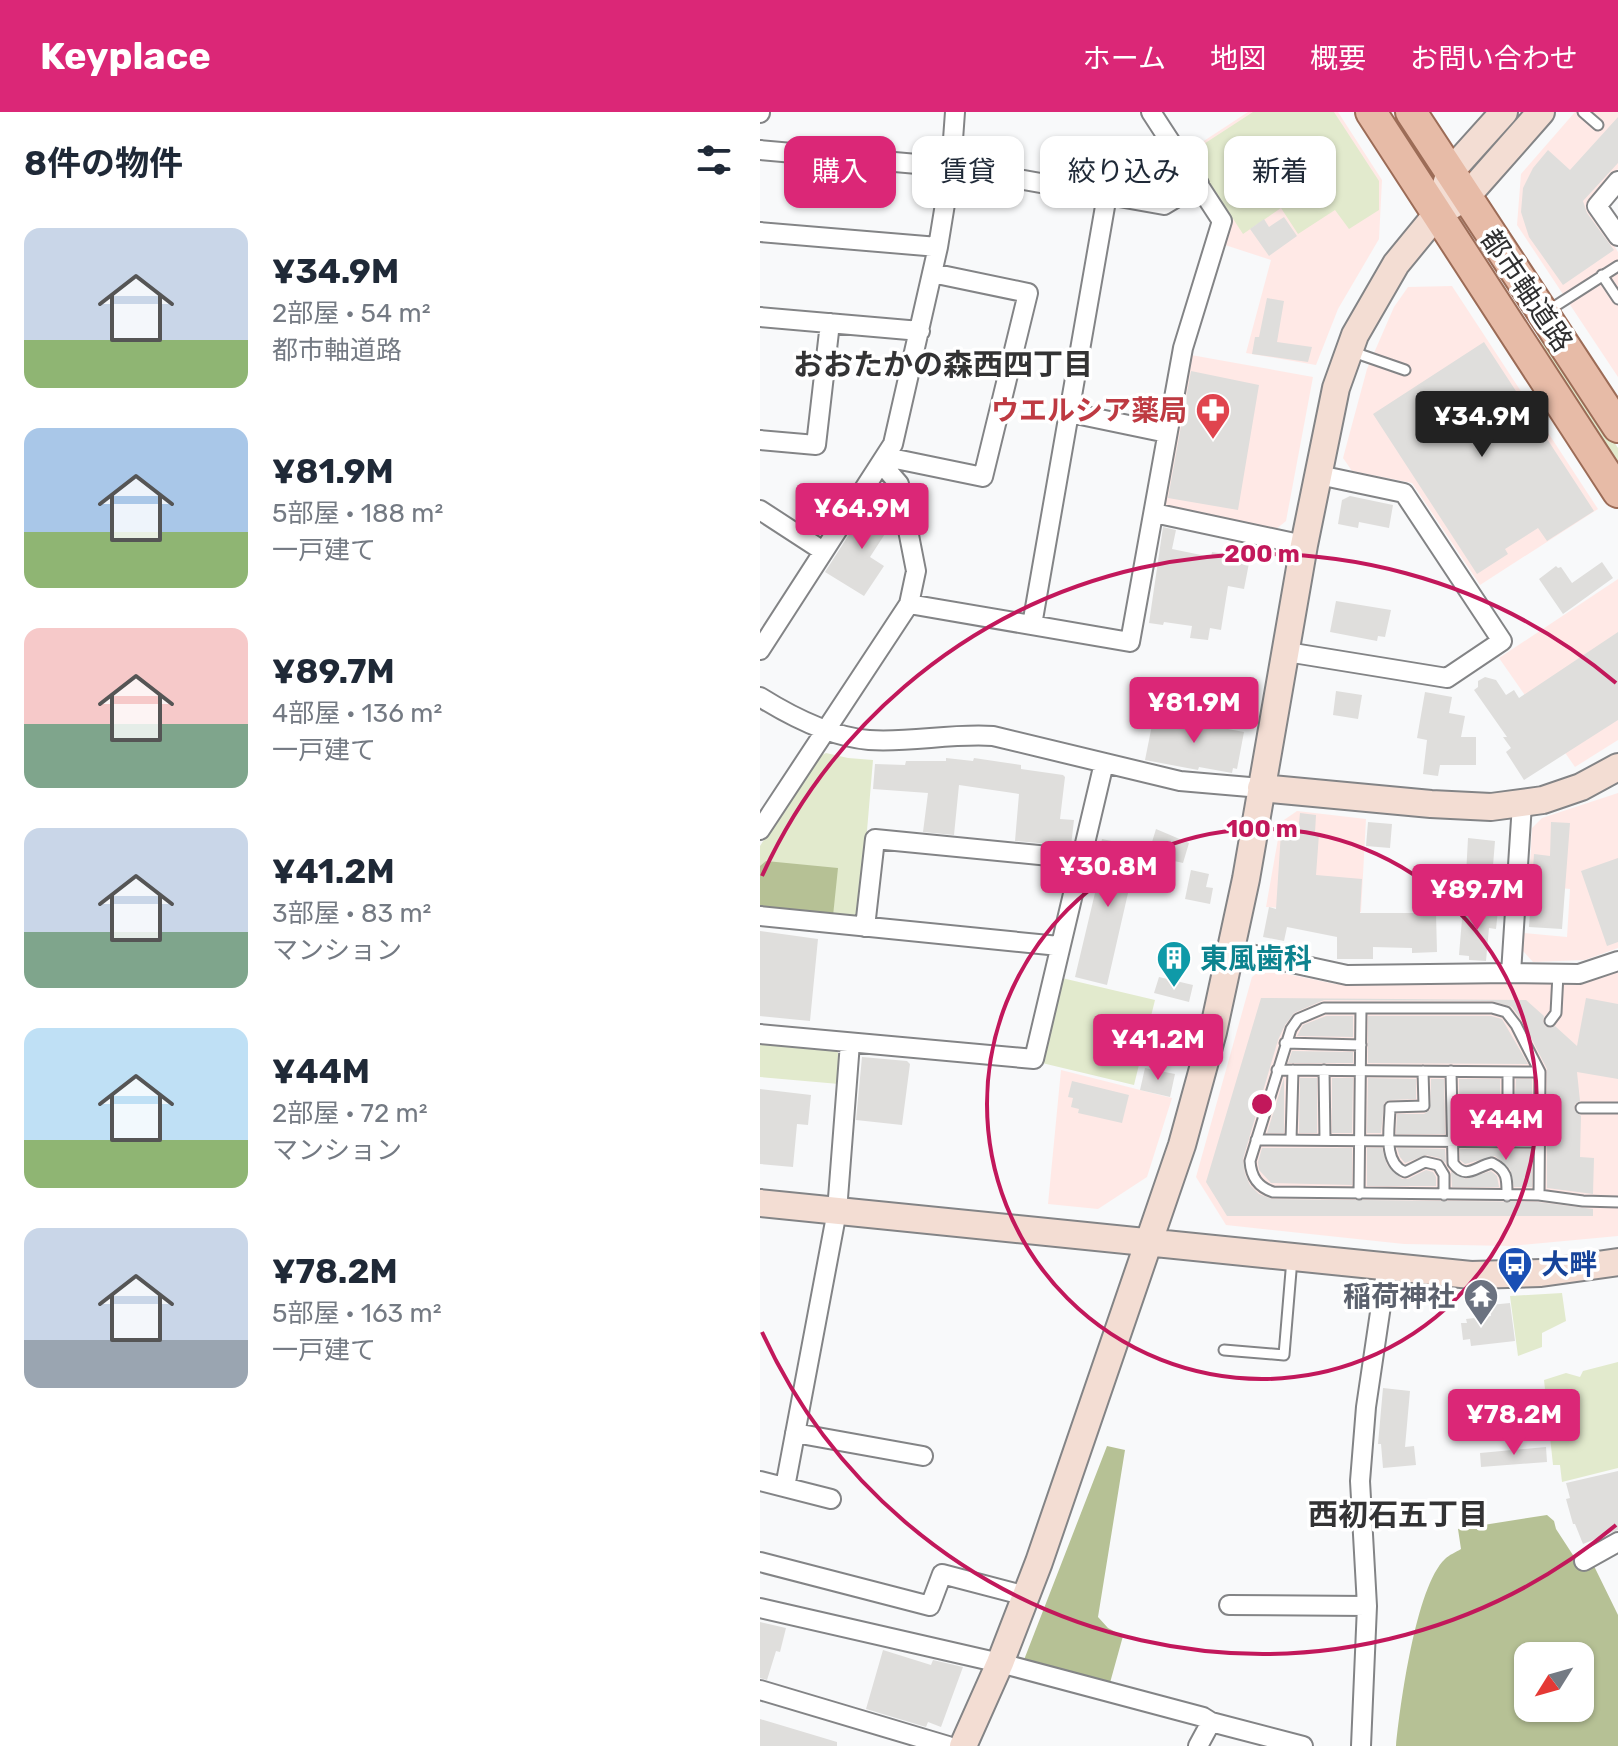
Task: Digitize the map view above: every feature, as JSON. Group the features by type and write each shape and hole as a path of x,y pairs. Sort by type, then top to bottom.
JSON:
{"main road":[{"name":"都市軸道路","path":"1371,112 1618,492"},
{"name":"都市軸道路","path":"1411,112 1618,426"}],"street":[{"path":"953,136 955,112"},
{"path":"1151,112 1167,136"},
{"path":"1437,214 1450,172 1504,112"},
{"path":"963,1746 1026,1596 1182,1145 1232,950 1304,545 1336,388 1349,351 1375,297 1396,264 1437,214 1466,197 1541,112"},
{"path":"760,150 912,164"},
{"path":"1618,181 1597,206 1618,236"},
{"path":"909,604 1130,642 1183,348 1222,221 1208,198"},
{"path":"760,650 893,444 944,208"},
{"path":"1032,625 1105,208"},
{"path":"760,232 938,247"},
{"path":"883,460 983,477 1028,293 932,273"},
{"path":"760,317 920,331"},
{"path":"760,440 816,445 830,323"},
{"path":"1071,413 1167,433"},
{"path":"760,830 909,604 916,571 899,484 883,460"},
{"path":"1287,652 1447,678 1502,641 1404,493 1319,475"},
{"path":"760,510 823,551"},
{"path":"1154,513 1304,545"},
{"path":"760,697 827,730 868,740 993,736 1180,781 1464,807 1522,804 1565,793 1618,767"},
{"path":"760,1034 1034,1059 1104,763"},
{"path":"1511,973 1522,804"},
{"path":"865,927 875,839 1080,859"},
{"path":"760,916 1059,946"},
{"path":"1232,950 1347,975 1579,974 1618,961"},
{"path":"785,1487 837,1211 850,1043"},
{"path":"760,1203 1471,1275 1541,1273 1618,1262"},
{"path":"1361,1746 1367,1606 1360,1481 1366,1407 1387,1265"},
{"path":"795,1433 923,1456"},
{"path":"760,1481 831,1499"},
{"path":"1584,1561 1618,1542"},
{"path":"760,1562 930,1606 942,1574 1026,1596"},
{"path":"1229,1605 1367,1606"},
{"path":"760,1608 1000,1663 1299,1746"},
{"path":"760,1690 948,1746"},
{"path":"1198,1746 1211,1722"}],"lane":[{"path":"1583,112 1598,125"},
{"path":"1543,314 1618,266"},
{"path":"1602,275 1618,299"},
{"path":"1349,351 1405,370"},
{"path":"1550,1021 1556,1013 1558,974"},
{"path":"1539,1195 1540,1072 1506,1012 1492,1008 1324,1008 1298,1019 1285,1043 1250,1161 1250,1171 1262,1189 1273,1192 1359,1194 1539,1195 1618,1202"},
{"path":"1359,1194 1361,1009"},
{"path":"1285,1043 1361,1045"},
{"path":"1277,1070 1540,1072"},
{"path":"1291,1140 1293,1070"},
{"path":"1324,1070 1325,1140"},
{"path":"1423,1071 1424,1106 1390,1107 1391,1161 1397,1169 1410,1171 1425,1162 1438,1165 1444,1175 1444,1195"},
{"path":"1451,1071 1452,1157 1457,1169 1472,1173 1492,1163 1506,1174 1507,1196"},
{"path":"1474,1141 1474,1106 1508,1107 1508,1072"},
{"path":"1581,1108 1618,1108"},
{"path":"1256,1140 1539,1142"},
{"path":"1224,1350 1284,1355 1292,1257"}],"shaded area":[{"path":"1248,112 1338,112 1382,180 1379,239 1338,309 1316,365 1246,353 1271,260 1222,244 1208,207 1208,138"},
{"path":"1575,112 1618,112 1618,169 1588,204 1618,252 1618,377 1517,225 1521,174"},
{"path":"1452,286 1598,509 1480,585 1412,483 1352,471 1343,458 1367,369 1394,307 1408,287"},
{"path":"1191,355 1313,377 1286,521 1275,530 1168,510 1163,503"},
{"path":"1618,579 1618,740 1575,767 1499,658"},
{"path":"1618,793 1618,948 1585,960 1533,962 1523,951 1524,933 1567,937 1570,889 1529,885 1532,828 1542,818"},
{"path":"1297,811 1366,819 1361,912 1266,907 1281,822"},
{"path":"1262,969 1336,984 1583,984 1618,972 1618,1236 1511,1246 1404,1244 1226,1225 1196,1177 1252,977"},
{"path":"1061,1070 1172,1098 1147,1177 1098,1209 1048,1204"}],"green space":[{"path":"1253,112 1334,112 1379,181 1379,210 1349,229 1335,210 1298,234 1281,208 1336,208 1336,136 1224,136 1224,205 1208,181 1208,141"},
{"path":"1226,208 1281,208 1243,234"},
{"path":"1530,315 1618,448 1618,470 1564,388"},
{"path":"826,753 873,760 860,913 853,918 760,908 760,846 818,757"},
{"path":"766,861 838,868 833,916 760,908 760,866"},
{"path":"1062,978 1155,1000 1134,1085 1042,1063"},
{"path":"760,1042 836,1050 841,1057 839,1084 760,1077"},
{"path":"1562,1293 1566,1321 1542,1333 1542,1347 1518,1356 1510,1296"},
{"path":"1618,1362 1618,1468 1562,1482 1560,1465 1553,1465 1544,1380 1566,1373 1580,1377 1583,1371"},
{"path":"1107,1446 1125,1450 1098,1617 1108,1628 1123,1636 1108,1690 1022,1665"},
{"path":"1547,1515 1554,1521 1584,1572 1594,1566 1618,1615 1618,1746 1396,1746 1411,1647 1426,1594 1445,1559 1461,1549 1458,1529"}],"building":[{"path":"1618,117 1618,163 1583,201 1587,213 1614,250 1563,285 1529,237 1521,212 1523,188 1533,168 1548,150 1570,170"},
{"path":"1284,217 1297,236 1269,256 1250,229 1264,219 1269,227"},
{"path":"1267,298 1284,301 1277,342 1312,347 1308,362 1252,354"},
{"path":"1484,342 1594,511 1547,541 1538,528 1505,549 1508,554 1477,574 1373,414"},
{"name":"ウエルシア薬局","path":"1191,371 1259,385 1238,510 1168,498"},
{"path":"1350,496 1393,505 1389,528 1359,522 1358,528 1338,524 1342,500"},
{"path":"868,505 892,512 894,520 870,557 884,566 864,596 825,572"},
{"path":"1163,527 1176,530 1172,549 1211,557 1212,552 1250,558 1244,589 1228,586 1221,630 1210,628 1208,640 1190,638 1192,626 1149,623"},
{"path":"1602,562 1613,578 1563,614 1539,579 1556,566 1561,567 1572,583"},
{"path":"1336,601 1391,610 1385,637 1378,636 1377,641 1330,632"},
{"path":"1618,632 1618,720 1524,780 1506,752 1511,748 1503,737 1507,737 1474,690 1478,687 1478,681 1485,677 1496,680 1506,695 1514,690 1519,698"},
{"path":"1336,691 1362,695 1358,719 1333,715"},
{"path":"1425,692 1452,697 1449,713 1465,716 1461,737 1476,737 1476,765 1440,765 1438,776 1423,774 1427,740 1417,738"},
{"path":"1154,715 1244,732 1237,769 1233,768 1232,773 1199,767 1198,770 1145,760"},
{"path":"946,758 973,761 974,758 1063,775 1060,819 1074,820 1071,846 1015,841 1019,794 959,785 954,835 923,832 928,793 873,789 875,764 905,765 906,761 946,761"},
{"path":"1300,813 1316,815 1315,833 1319,834 1316,875 1362,879 1360,913 1436,913 1437,952 1412,953 1412,948 1373,947 1373,959 1337,959 1337,937 1287,927 1284,941 1263,937 1269,907 1276,909 1281,832 1298,833"},
{"path":"1368,822 1392,824 1390,848 1366,846"},
{"path":"1551,822 1570,823 1562,929 1529,927 1534,854 1550,856"},
{"path":"1156,829 1189,843 1183,863 1148,855"},
{"path":"1468,838 1495,841 1492,878 1466,875"},
{"path":"1102,839 1144,848 1138,881 1131,880 1107,985 1075,977 1100,872 1095,871"},
{"path":"1618,858 1618,942 1607,946 1581,871"},
{"path":"1191,870 1209,874 1206,887 1213,888 1210,904 1185,899"},
{"path":"1463,907 1498,910 1496,929 1489,928 1486,961 1469,960 1469,956 1459,955"},
{"path":"760,931 818,939 810,1021 760,1016"},
{"name":"東風歯科","path":"1159,977 1193,985 1189,1002 1154,993"},
{"path":"1261,998 1526,1000 1544,1016 1545,1026 1555,1026 1577,1046 1586,998 1618,1004 1618,1079 1577,1072 1580,1101 1574,1109 1581,1116 1580,1157 1594,1158 1593,1194 1547,1188 1547,1069 1512,1007 1492,1001 1324,1000 1294,1013 1278,1040 1243,1159 1250,1185 1259,1194 1272,1199 1538,1202 1593,1209 1593,1216 1227,1216 1206,1182"},
{"path":"1326,1016 1353,1016 1353,1037 1297,1036 1303,1025"},
{"path":"1368,1016 1491,1016 1502,1019 1528,1064 1368,1063"},
{"path":"1292,1051 1353,1052 1353,1063 1288,1063"},
{"path":"862,1057 907,1061 910,1064 902,1125 856,1120"},
{"path":"1145,1068 1175,1074 1170,1097 1140,1090"},
{"path":"1284,1078 1284,1133 1267,1133"},
{"path":"1300,1078 1317,1078 1317,1133 1299,1133"},
{"path":"1332,1078 1353,1078 1352,1133 1332,1133"},
{"path":"1368,1078 1416,1079 1416,1099 1384,1103 1381,1133 1367,1133"},
{"path":"1431,1079 1444,1079 1445,1134 1396,1134 1397,1114 1424,1114 1430,1110"},
{"path":"1459,1079 1500,1079 1500,1099 1474,1098 1468,1102 1466,1134 1460,1134"},
{"path":"1516,1079 1532,1079 1532,1134 1482,1134 1482,1114 1508,1114 1514,1111"},
{"path":"1072,1081 1129,1095 1122,1123 1078,1113 1079,1109 1071,1107 1073,1098 1068,1097"},
{"path":"760,1089 811,1095 808,1125 797,1124 793,1167 760,1164"},
{"path":"1262,1148 1352,1148 1352,1185 1271,1183 1259,1170"},
{"path":"1367,1148 1382,1148 1387,1165 1402,1179 1426,1170 1433,1172 1436,1186 1367,1186"},
{"path":"1397,1148 1445,1149 1446,1163 1440,1158 1426,1155 1405,1163"},
{"path":"1460,1149 1532,1149 1532,1187 1514,1187 1510,1169 1495,1156 1465,1164 1460,1160"},
{"path":"1491,1171 1497,1176 1499,1187 1452,1187 1451,1172 1466,1179"},
{"path":"1510,1303 1515,1341 1471,1346 1470,1339 1463,1340 1461,1323 1467,1323 1466,1319 1491,1316 1490,1305"},
{"path":"1383,1388 1410,1391 1405,1447 1414,1446 1416,1465 1383,1468 1381,1444 1378,1444"},
{"path":"1546,1447 1547,1462 1481,1467 1480,1453"},
{"path":"1618,1471 1618,1530 1583,1544 1566,1499 1570,1498 1566,1483"},
{"path":"760,1622 786,1628 780,1652 776,1651 767,1680 760,1678"},
{"path":"883,1650 931,1665 933,1660 963,1667 941,1727 928,1722 926,1727 866,1709"},
{"path":"760,1719 837,1742 837,1746 760,1746"}],"place":[{"name":"ウエルシア薬局","path":"1213,441"},
{"name":"東風歯科","path":"1174,989"},
{"name":"大畔","path":"1515,1295"},
{"name":"稲荷神社","path":"1481,1327"}],"district":[{"name":"おおたかの森西四丁目","path":"943,365"},
{"name":"西初石五丁目","path":"1398,1515"}]}
